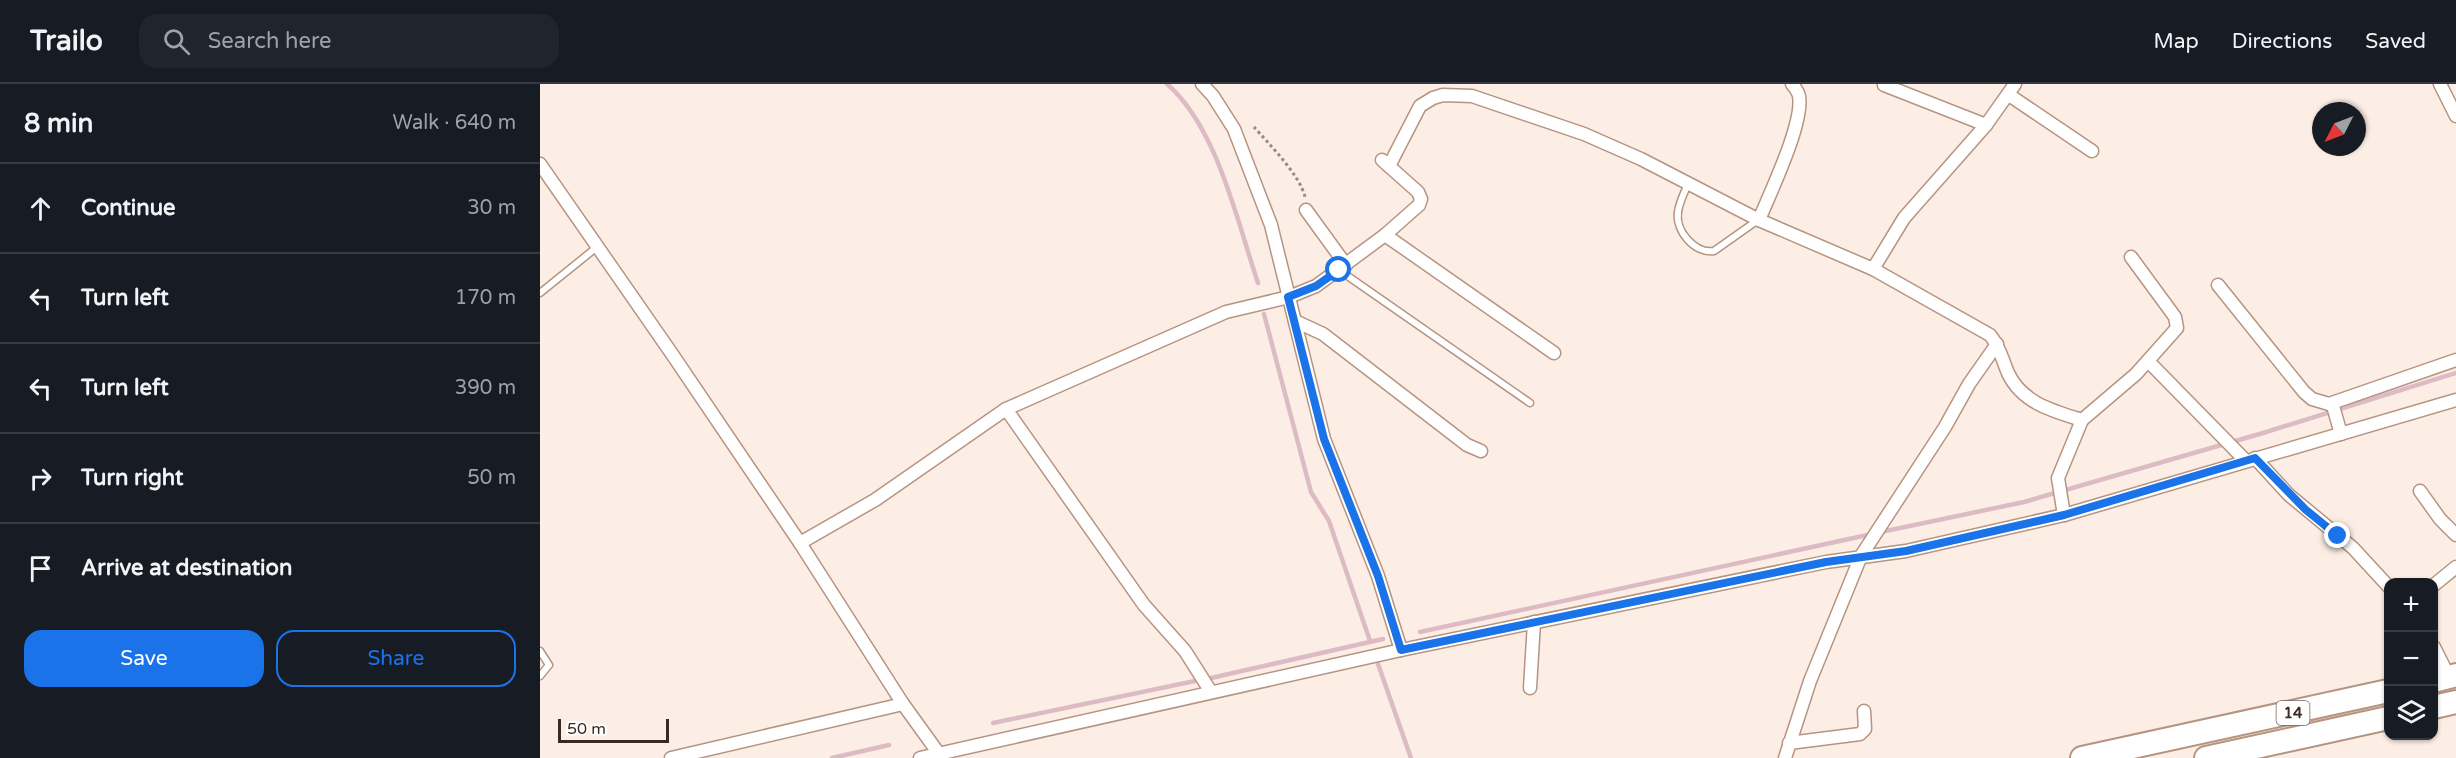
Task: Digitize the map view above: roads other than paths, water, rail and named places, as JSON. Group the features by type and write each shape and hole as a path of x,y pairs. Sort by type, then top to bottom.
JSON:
{"highway":[{"name":"14","path":"2082,758 2384,692"},
{"path":"2438,706 2456,702"},
{"name":"14","path":"2208,758 2384,719"},
{"path":"2196,734 2224,738 2234,752"}],"street":[{"path":"1202,84 1225,113 1241,145 1271,225 1324,439 1378,576 1401,650"},
{"path":"1759,220 1796,121 1799,94 1792,84"},
{"path":"2440,84 2456,116"},
{"path":"1884,85 1986,125"},
{"path":"1873,269 1904,218 1986,125 2012,89 2092,151"},
{"path":"800,543 875,500 1006,409 1226,312 1288,297 1316,286 1342,268 1416,210 1420,199 1414,187 1386,163 1420,106 1443,95 1472,96 1584,134 1641,159 1759,220 1873,269 1979,328 1997,344 2007,370 2018,388 2043,408 2082,420"},
{"path":"540,164 800,543 903,704 942,757"},
{"path":"1306,210 1342,268"},
{"path":"1384,235 1554,353"},
{"path":"2063,510 2058,478 2082,420 2148,361 2175,332 2178,324 2131,257"},
{"path":"2218,285 2304,392 2312,399 2331,406 2456,360"},
{"path":"1295,321 1323,334 1467,444 1481,451"},
{"path":"1785,758 1810,681 1864,553 1945,427 1969,384 1997,344"},
{"path":"2148,361 2236,452 2250,459 2306,510 2353,548 2384,582"},
{"path":"920,758 942,757 1211,692 1534,622 1864,553 1906,551 2250,459 2340,430 2456,400"},
{"path":"2331,406 2340,430"},
{"path":"1006,409 1144,605 1185,651 1211,692"},
{"path":"2420,491 2440,519 2456,535"},
{"path":"2438,581 2456,567"},
{"path":"1530,688 1534,622"},
{"path":"2438,659 2446,678"},
{"path":"671,758 903,704"},
{"path":"1790,743 1860,734 1865,729 1864,711"}],"lane":[{"path":"1688,184 1679,205 1678,222 1683,234 1701,249 1714,250 1759,220"},
{"path":"540,293 597,247"},
{"path":"1342,268 1530,403"},
{"path":"540,651 548,660 549,665 540,676"}],"waterway":[{"path":"1167,84 1184,102 1212,150 1233,204 1258,283"},
{"path":"1264,314 1311,492 1329,521 1370,641"},
{"path":"1881,532 2024,502 2263,433 2456,373"},
{"path":"1420,632 1872,534"},
{"path":"1211,678 1383,639"},
{"path":"1378,664 1411,758"},
{"path":"993,723 1195,681"},
{"path":"832,758 889,745"}]}
